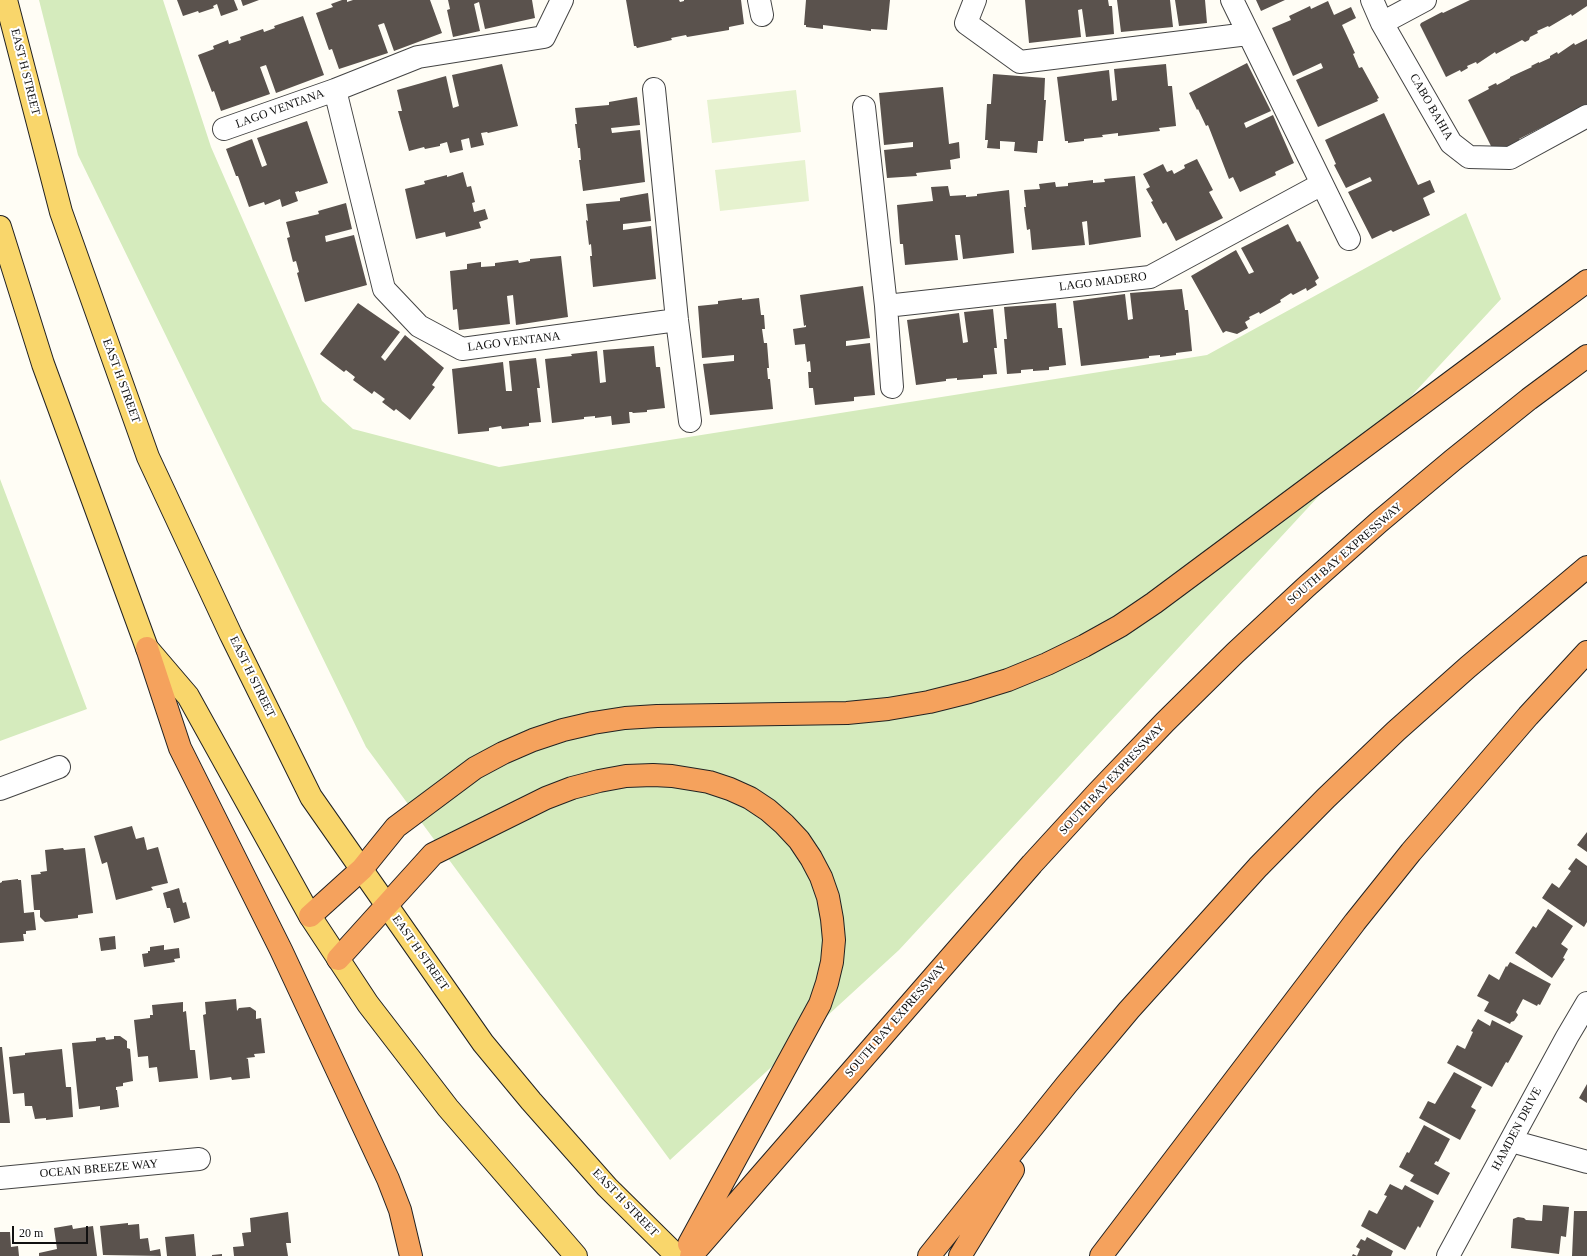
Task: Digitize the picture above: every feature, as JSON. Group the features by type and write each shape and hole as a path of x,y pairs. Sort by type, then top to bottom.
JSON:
{"highway":[{"path":"310,916 362,869 396,827 475,768 518,746 563,730 625,718 657,716 847,713 888,709 929,702 1008,680 1040,667 1084,646 1120,626 1154,602 1587,281"},
{"name":"SOUTH BAY EXPRESSWAY","path":"691,1256 1032,864 1165,722 1251,638 1379,522 1465,450 1587,356"},
{"path":"929,1256 1067,1084 1129,1010 1258,867 1326,798 1396,731 1468,667 1587,567"},
{"path":"147,648 180,748 281,950 388,1179 400,1210 411,1256"},
{"path":"1101,1256 1355,922 1406,858 1469,783 1587,652"},
{"path":"338,959 433,854 546,798 572,788 626,776 654,775 691,779 709,782 730,789 750,798 768,810 799,840 821,877 828,897 832,919 832,962 820,1004 682,1256"},
{"path":"960,1256 1067,1084"}],"main road":[{"name":"EAST H STREET","path":"6,0 61,212 148,457 231,636 311,797 492,1055 607,1187 677,1256"},
{"path":"0,227 43,364 147,648 188,696 310,916 368,1004 448,1108 576,1256"}],"street":[{"name":"LAGO VENTANA","path":"224,129 335,90 418,58 544,37 562,0"},
{"path":"975,0 966,23 1020,62 1248,34"},
{"path":"1232,0 1349,240"},
{"name":"CABO BAHIA","path":"1372,0 1382,23 1451,144 1469,157 1510,158 1587,116"},
{"path":"1382,23 1425,0"},
{"path":"654,89 677,320 690,421"},
{"name":"LAGO VENTANA","path":"335,90 384,289 419,326 462,348 677,320"},
{"path":"864,107 886,306 892,387"},
{"name":"LAGO MADERO","path":"886,306 1150,277 1322,184"},
{"path":"0,789 59,767"},
{"name":"HAMDEN DRIVE","path":"1448,1256 1587,1003"},
{"path":"1511,1141 1587,1162"},
{"name":"OCEAN BREEZE WAY","path":"0,1178 199,1159"}],"green space":[{"path":"39,0 163,0 211,147 322,401 353,429 499,467 1207,355 1466,213 1501,299 899,950 670,1160 366,747 78,155"},
{"path":"796,90 801,132 712,143 707,100"},
{"path":"805,160 809,201 720,211 715,170"},
{"path":"0,479 87,709 0,741"}],"building":[{"path":"177,0 234,0 238,10 221,16 217,4 213,6 214,8 183,16"},
{"path":"241,0 259,0 243,6"},
{"path":"342,0 347,0 347,2 353,0 430,0 442,33 394,51 384,23 378,25 388,53 339,69 332,49 329,50 316,13 333,7 331,4"},
{"path":"448,0 532,0 535,18 485,29 479,2 474,4 480,31 453,37 447,10 450,9"},
{"path":"626,0 679,0 680,2 684,0 741,0 744,24 729,27 729,30 687,37 686,35 671,38 672,40 637,48 634,46"},
{"path":"806,0 890,0 887,30 871,29 871,31 823,25 823,29 806,27 806,25 804,25"},
{"path":"1025,0 1108,0 1109,6 1112,6 1114,34 1086,37 1082,9 1078,10 1081,37 1029,43"},
{"path":"1117,0 1170,0 1173,27 1121,32"},
{"path":"1175,0 1205,0 1207,23 1179,26"},
{"path":"1256,0 1285,0 1261,11"},
{"path":"1470,0 1587,0 1587,6 1572,16 1571,14 1549,27 1548,26 1537,31 1538,33 1530,37 1529,40 1525,42 1522,40 1496,54 1495,52 1477,64 1476,62 1467,66 1468,68 1461,72 1460,70 1446,77 1420,25 1421,23 1442,12 1443,13"},
{"path":"1328,1 1334,15 1351,7 1356,18 1342,25 1355,53 1353,54 1359,68 1362,67 1379,98 1377,99 1378,101 1318,127 1296,80 1323,68 1321,63 1293,76 1272,28 1291,20 1289,16 1310,6 1311,9"},
{"path":"303,16 324,75 276,93 266,65 260,67 270,94 221,111 198,55 214,49 213,46 228,40 229,44 241,40 240,37 263,29 264,32 275,28 274,26"},
{"path":"1587,39 1587,104 1519,139 1519,141 1494,152 1468,100 1489,89 1488,87 1496,83 1497,85 1532,67 1531,66 1550,58 1550,56 1557,52 1558,54 1574,43 1575,45"},
{"path":"1247,63 1271,111 1244,123 1246,128 1273,115 1294,163 1275,172 1276,175 1240,192 1233,177 1229,179 1208,125 1206,126 1189,93"},
{"path":"502,64 518,126 488,133 481,133 484,145 471,148 469,138 461,140 463,150 450,153 447,142 440,144 440,146 425,149 424,147 409,151 398,111 402,111 397,90 446,76 453,108 459,106 452,75"},
{"path":"1166,64 1168,86 1172,86 1176,126 1159,128 1160,131 1118,136 1118,133 1102,135 1103,137 1084,139 1084,141 1068,143 1068,141 1065,141 1057,77 1109,70 1112,101 1117,100 1114,69"},
{"path":"993,74 1045,78 1044,100 1046,100 1043,141 1038,141 1037,153 1014,151 1015,142 1000,141 1000,149 987,148 988,140 985,140 987,104 991,104"},
{"path":"943,87 949,144 959,142 960,158 950,160 951,169 916,173 917,176 887,178 884,150 913,147 913,142 884,145 879,93"},
{"path":"637,97 640,125 611,128 612,133 640,130 645,182 583,191 579,160 581,160 580,148 578,148 575,124 577,124 575,108 609,105 609,102"},
{"path":"1384,113 1418,185 1430,180 1435,192 1423,198 1430,215 1393,232 1391,230 1372,239 1348,192 1372,181 1370,177 1346,188 1334,165 1336,164 1325,140"},
{"path":"307,121 328,183 295,192 298,201 282,207 280,199 265,205 264,202 249,207 238,176 236,176 226,149 252,139 262,167 267,165 257,138"},
{"path":"1197,159 1213,190 1209,192 1223,218 1176,241 1166,222 1163,224 1151,202 1153,201 1146,189 1150,187 1143,174 1163,164 1167,172 1172,170 1174,174 1185,168 1184,165"},
{"path":"463,172 467,187 471,186 475,202 472,203 474,212 485,209 488,219 479,222 481,228 446,237 445,232 416,239 405,189 425,184 424,181 447,175 447,177"},
{"path":"1135,176 1141,237 1089,245 1087,221 1082,222 1085,245 1032,250 1030,229 1027,230 1024,207 1026,207 1024,190 1040,189 1039,184 1055,182 1056,187 1068,186 1068,183 1093,180 1093,183 1105,182 1104,179"},
{"path":"948,186 950,196 977,196 977,194 1009,190 1014,253 963,259 960,235 955,235 958,260 905,265 903,244 900,244 897,205 933,201 931,187"},
{"path":"648,193 651,221 623,224 623,230 651,226 656,279 593,287 590,256 592,256 591,244 589,245 586,204 620,201 620,198"},
{"path":"346,203 352,229 325,236 326,242 354,235 367,285 305,302 297,273 299,272 296,261 293,262 287,238 290,237 286,222 319,214 318,211"},
{"path":"1288,224 1297,242 1300,241 1319,278 1315,281 1317,285 1307,291 1306,288 1293,295 1291,293 1280,300 1281,302 1260,314 1259,312 1249,317 1250,319 1245,322 1248,328 1237,334 1226,331 1223,333 1191,276 1236,250 1249,274 1254,272 1241,248"},
{"path":"561,256 568,317 516,325 513,295 507,296 510,324 459,330 457,309 453,310 450,271 467,269 467,264 481,262 481,267 495,266 495,263 518,260 519,263 530,261 530,259"},
{"path":"863,286 870,338 846,341 846,346 870,343 875,395 854,397 854,401 815,405 813,388 809,388 808,372 811,372 810,361 807,362 805,344 795,345 793,329 806,327 806,325 804,326 800,295"},
{"path":"1182,289 1185,310 1188,310 1192,351 1176,353 1176,355 1160,357 1160,355 1149,356 1149,358 1081,366 1073,301 1125,294 1128,320 1133,319 1130,293"},
{"path":"742,298 742,300 759,298 761,315 764,315 765,329 762,329 764,343 767,343 769,368 767,368 768,379 770,379 773,409 710,415 703,364 734,361 734,355 702,358 698,306 718,304 718,301"},
{"path":"358,303 400,332 381,357 385,361 405,335 444,368 432,385 435,387 410,420 396,409 394,411 382,402 385,399 374,391 372,394 353,380 355,377 346,370 344,372 320,354"},
{"path":"1056,303 1058,328 1062,328 1066,365 1049,367 1049,370 1021,370 1021,373 1007,374 1004,339 1007,339 1004,307"},
{"path":"993,309 997,348 994,348 997,374 983,375 983,378 957,380 957,378 946,379 946,381 916,385 907,320 959,313 963,343 968,342 964,312"},
{"path":"654,346 656,367 660,367 665,408 647,410 647,412 629,412 630,423 612,425 611,416 595,418 595,416 552,423 545,359 597,351 600,383 606,382 603,350"},
{"path":"536,358 540,388 537,388 541,422 529,423 529,426 502,429 501,426 489,428 489,431 458,434 452,369 503,362 506,391 512,391 509,361"},
{"path":"132,826 136,839 144,837 147,850 158,847 168,883 151,887 153,890 116,900 107,862 102,864 94,836"},
{"path":"1587,832 1587,852 1577,845"},
{"path":"63,848 64,850 85,848 93,913 78,915 78,918 45,922 40,917 40,910 34,910 31,875 41,874 40,872 47,871 45,850"},
{"path":"1576,858 1587,866 1587,922 1584,927 1542,898 1552,883 1559,888 1571,871 1568,869"},
{"path":"21,880 24,913 34,912 36,930 26,931 26,934 23,934 24,941 0,943 0,883 2,881"},
{"path":"179,888 183,903 186,902 190,918 174,923 170,908 167,908 163,893"},
{"path":"1548,909 1573,926 1561,944 1568,949 1563,958 1565,959 1552,978 1515,953 1533,926 1536,928"},
{"path":"115,936 116,949 101,951 99,938"},
{"path":"164,945 164,950 179,948 180,958 174,959 175,962 144,967 142,954 148,953 148,951 150,951 150,947"},
{"path":"1510,962 1551,984 1540,1005 1538,1004 1537,1006 1523,999 1516,1012 1518,1015 1510,1024 1484,1011 1489,1002 1477,996 1489,974 1499,980 1506,966 1507,967"},
{"path":"236,999 237,1011 239,1008 250,1007 256,1011 256,1019 261,1018 265,1053 254,1054 255,1057 246,1058 248,1059 250,1078 232,1080 231,1077 210,1080 203,1015 206,1014 205,1002"},
{"path":"183,1002 183,1012 186,1011 190,1050 195,1050 198,1078 159,1082 157,1067 149,1068 148,1056 138,1057 134,1020 150,1018 150,1015 153,1015 152,1005"},
{"path":"1478,1019 1490,1026 1492,1020 1523,1036 1508,1063 1506,1062 1492,1087 1447,1063 1457,1045 1465,1049 1473,1032 1471,1031"},
{"path":"114,1036 120,1036 127,1041 127,1048 130,1049 133,1081 123,1083 123,1086 116,1087 119,1107 100,1110 100,1106 79,1109 72,1043 96,1041 96,1038 105,1037 106,1040 114,1039"},
{"path":"0,1047 2,1047 10,1123 0,1123"},
{"path":"62,1049 66,1087 71,1087 73,1117 46,1120 46,1118 35,1119 32,1106 25,1106 24,1093 13,1094 9,1057 25,1055 25,1053"},
{"path":"1454,1072 1482,1087 1471,1107 1476,1110 1460,1140 1419,1118 1428,1101 1435,1104"},
{"path":"1587,1084 1587,1103 1579,1098"},
{"path":"1424,1125 1450,1139 1438,1162 1436,1161 1434,1164 1450,1173 1438,1195 1410,1181 1414,1175 1399,1167 1407,1152 1409,1153"},
{"path":"1390,1184 1402,1190 1405,1185 1434,1201 1420,1228 1418,1226 1405,1250 1361,1226 1369,1210 1377,1214 1387,1196 1384,1195"},
{"path":"1543,1205 1569,1207 1566,1237 1561,1236 1559,1254 1511,1248 1513,1219 1518,1217 1526,1220 1542,1221"},
{"path":"1574,1211 1587,1211 1587,1256 1572,1256"},
{"path":"288,1212 291,1243 286,1243 288,1256 234,1256 233,1247 244,1246 242,1233 251,1232 250,1218"},
{"path":"128,1223 128,1225 139,1224 140,1239 148,1238 150,1251 160,1249 161,1256 103,1255 100,1226"},
{"path":"72,1225 73,1229 93,1226 97,1256 39,1256 39,1253 57,1249 54,1228"},
{"path":"0,1232 10,1232 11,1247 18,1246 19,1256 0,1256"},
{"path":"194,1234 196,1256 167,1256 165,1237"},
{"path":"1367,1237 1393,1251 1391,1256 1357,1256 1360,1249 1356,1247 1361,1239 1365,1241"},
{"path":"222,1254 222,1256 212,1256 212,1255"}]}
